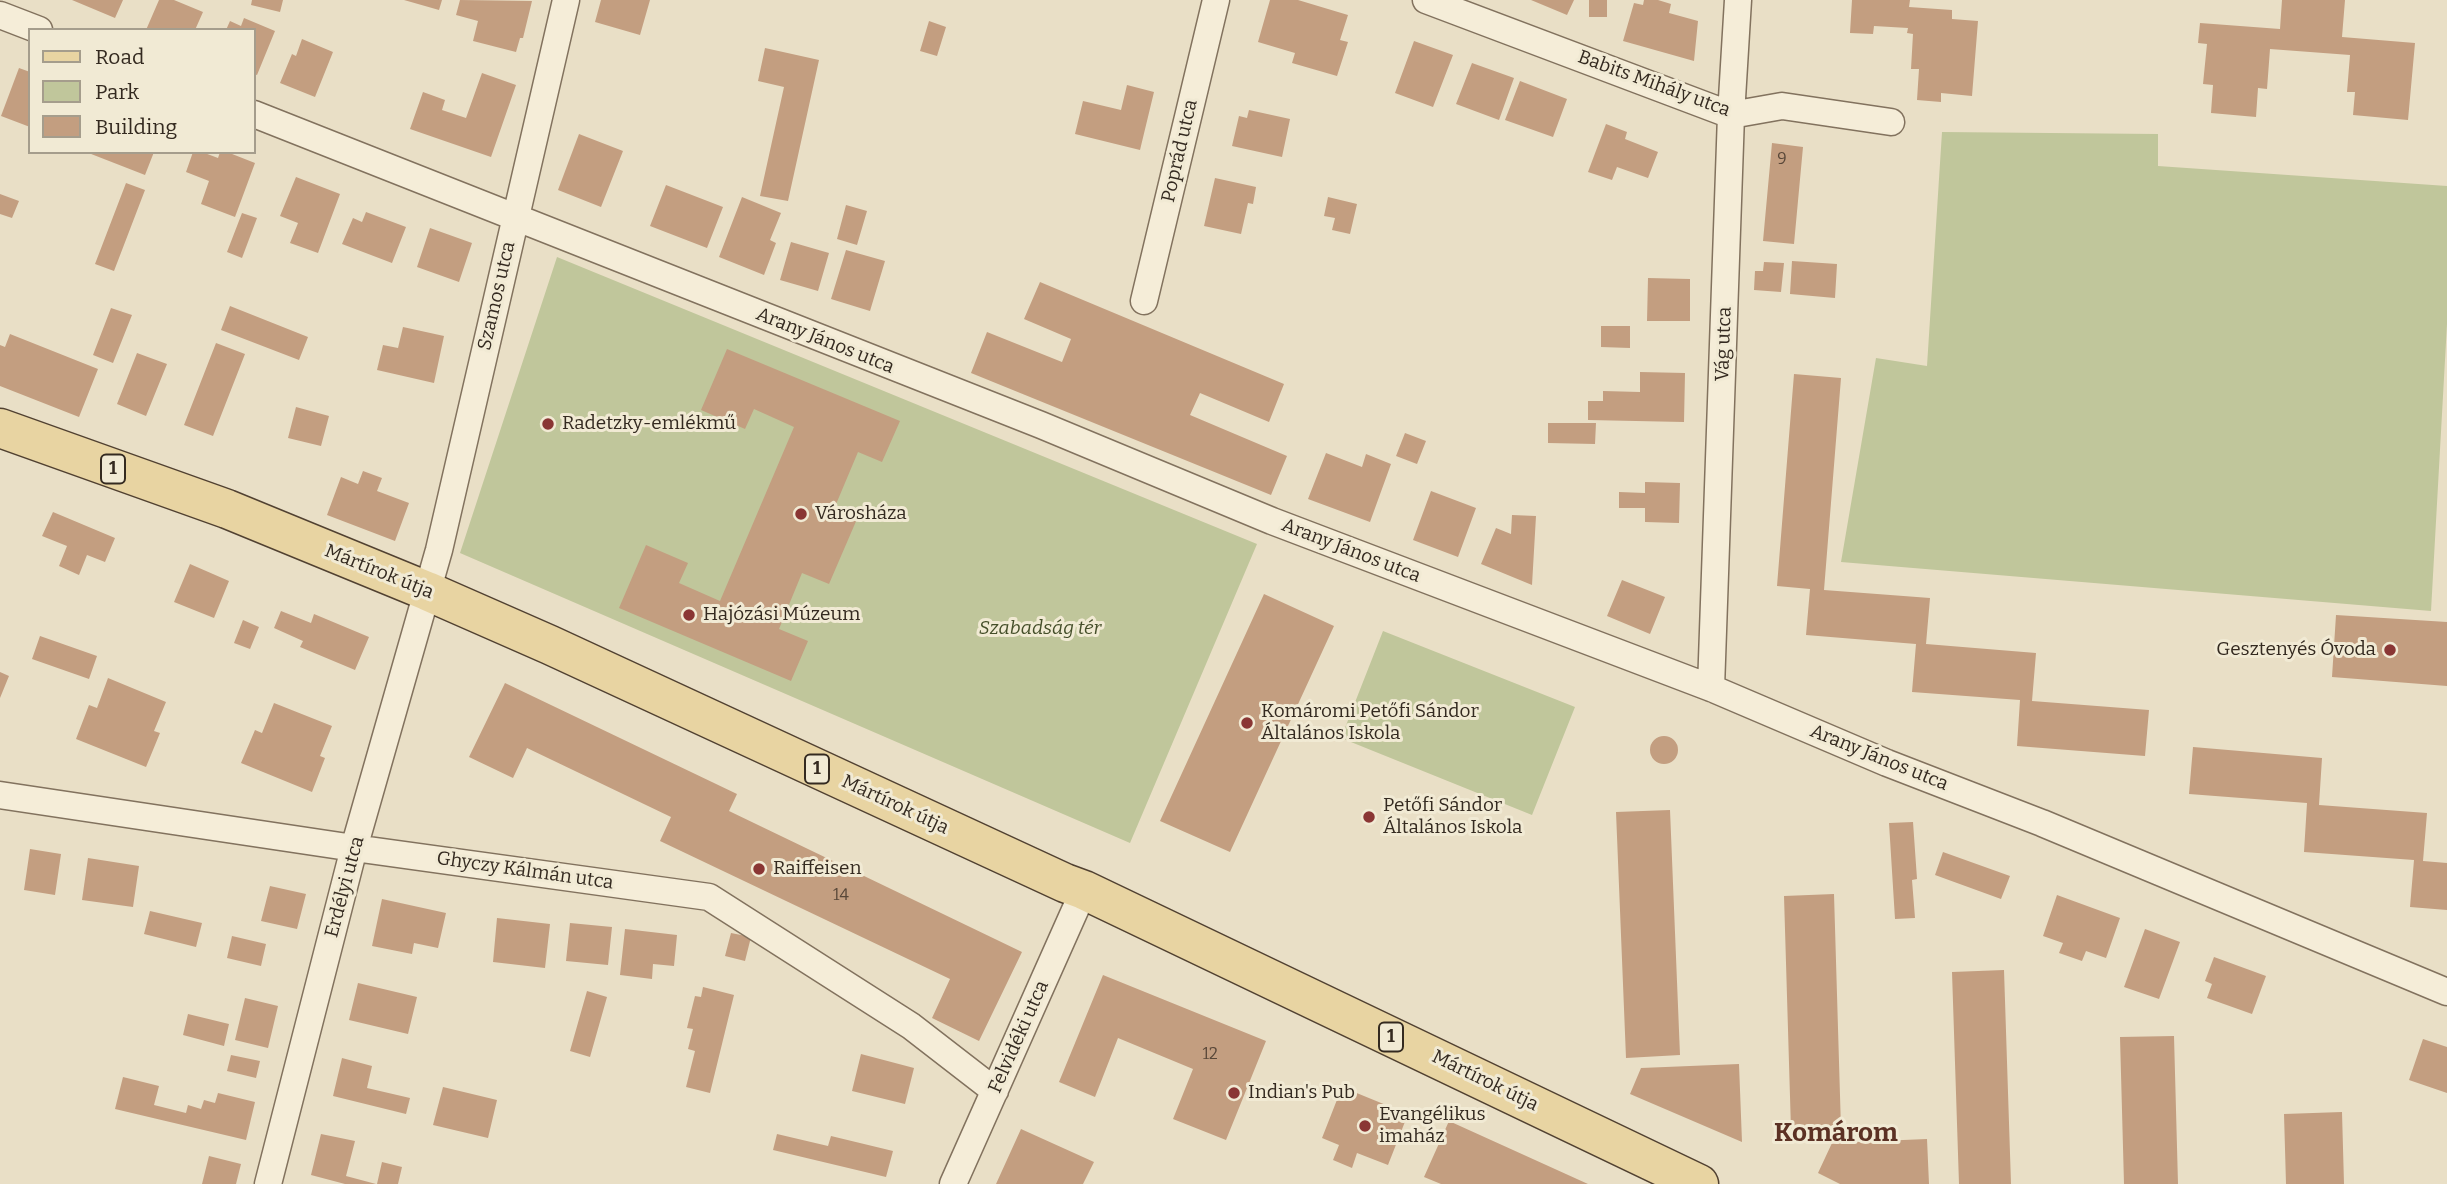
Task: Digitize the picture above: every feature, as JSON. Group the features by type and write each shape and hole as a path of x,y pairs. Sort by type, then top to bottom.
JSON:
{"main road":[{"name":"Mártírok útja","path":"0,428 226,509 427,591 1084,890 1699,1184"}],"street":[{"name":"Szamos utca","path":"427,591 439,550 566,0"},
{"name":"Poprád utca","path":"1144,301 1216,0"},
{"name":"Babits Mihály utca","path":"1426,0 1731,115 1783,106 1891,122"},
{"name":"Vág utca","path":"1711,688 1731,115 1738,0"},
{"path":"0,15 33,28"},
{"name":"Arany János utca","path":"256,115 1041,425 1272,521 1711,688 1887,763 2042,823 2447,992"},
{"name":"Erdélyi utca","path":"268,1184 354,848 427,591"},
{"name":"Ghyczy Kálmán utca","path":"0,795 709,897 911,1026 995,1091"},
{"name":"Felvidéki utca","path":"953,1184 1084,890"}],"green space":[{"path":"1942,132 2158,134 2158,166 2447,186 2447,324 2431,611 1841,562 1876,358 1927,366"},
{"name":"Szabadság tér","path":"557,257 1257,544 1130,843 460,553"},
{"path":"1383,631 1575,707 1532,815 1341,738"}],"building":[{"path":"72,0 123,0 115,18"},
{"path":"159,0 174,0 203,12 196,28 147,28"},
{"path":"252,0 283,0 280,12 251,5"},
{"path":"404,0 442,0 439,10"},
{"path":"460,0 532,1 523,38 520,38 516,52 473,41 478,21 456,15"},
{"path":"601,0 650,0 640,35 595,22"},
{"path":"1270,0 1298,0 1348,15 1340,40 1348,42 1337,76 1292,63 1295,53 1258,42"},
{"path":"1531,0 1574,0 1567,15"},
{"path":"1589,0 1607,0 1607,17 1589,17"},
{"path":"1644,0 1671,4 1669,13 1698,21 1694,61 1623,41 1634,3 1643,5"},
{"path":"1852,0 1910,0 1909,7 1952,10 1952,19 1978,21 1972,96 1941,93 1941,102 1917,100 1919,69 1911,69 1913,34 1907,33 1908,28 1874,26 1873,34 1850,33"},
{"path":"2282,0 2345,0 2342,37 2415,43 2408,120 2353,115 2355,92 2347,92 2350,55 2270,49 2267,89 2258,88 2256,117 2211,113 2213,85 2203,84 2207,44 2198,43 2200,23 2280,29"},
{"path":"244,18 275,31 257,75 256,28 227,28 230,21 241,26"},
{"path":"929,21 946,27 937,56 920,51"},
{"path":"302,39 333,52 315,97 280,83 292,54 296,56"},
{"path":"1414,41 1453,55 1433,107 1395,93"},
{"path":"765,48 819,60 788,201 760,196 784,87 758,81"},
{"path":"1472,63 1514,78 1499,120 1456,104"},
{"path":"19,68 28,71 28,126 1,116"},
{"path":"482,73 516,85 491,157 410,129 423,92 445,100 442,110 466,118"},
{"path":"1520,81 1567,99 1553,137 1505,120"},
{"path":"1127,85 1154,92 1140,150 1075,134 1083,101 1121,110"},
{"path":"1249,110 1290,119 1282,157 1232,146 1239,116 1247,118"},
{"path":"1606,124 1627,132 1625,139 1658,152 1648,178 1617,167 1612,180 1588,172"},
{"path":"579,134 623,151 601,207 558,190"},
{"path":"1772,143 1803,147 1794,244 1763,241"},
{"path":"91,154 153,154 145,175"},
{"path":"192,154 207,154 218,158 219,154 232,154 255,163 235,217 201,204 209,181 186,172"},
{"path":"296,177 340,194 318,253 290,243 298,223 280,216"},
{"path":"1215,178 1256,187 1253,204 1248,203 1241,234 1204,226"},
{"path":"126,183 145,190 114,271 95,264"},
{"path":"666,185 723,207 707,248 650,226"},
{"path":"0,194 19,201 12,218 0,214"},
{"path":"742,197 781,213 770,240 776,243 764,275 719,257"},
{"path":"1328,197 1357,204 1350,234 1332,230 1335,218 1324,216"},
{"path":"846,205 867,211 857,245 837,239"},
{"path":"366,212 406,227 392,263 342,244 353,218 362,222"},
{"path":"242,213 257,218 242,258 227,252"},
{"path":"430,228 472,243 459,282 417,267"},
{"path":"791,242 829,253 818,291 780,280"},
{"path":"846,250 885,261 870,311 831,299"},
{"path":"1792,261 1837,264 1835,298 1790,294"},
{"path":"1764,262 1784,263 1781,292 1754,290 1755,271 1763,271"},
{"path":"1648,278 1690,279 1690,321 1647,321"},
{"path":"1040,282 1284,384 1269,422 1200,393 1190,415 1287,456 1271,495 971,373 987,332 1062,362 1071,339 1024,319"},
{"path":"230,306 308,337 299,360 221,330"},
{"path":"111,308 132,315 113,363 93,355"},
{"path":"1601,326 1630,326 1630,348 1601,347"},
{"path":"403,327 444,336 434,383 377,370 383,345 398,348"},
{"path":"10,334 98,369 79,417 0,386 0,345 5,347"},
{"path":"216,343 245,354 213,436 184,425"},
{"name":"Városháza","path":"727,349 900,421 882,462 858,452 834,509 857,519 829,584 802,573 779,629 808,641 791,681 619,608 646,545 688,563 679,583 720,601 794,427 754,409 745,429 701,410"},
{"path":"137,353 167,364 146,416 117,404"},
{"path":"1640,372 1685,373 1684,422 1588,420 1588,401 1603,401 1603,391 1640,392"},
{"path":"1794,374 1841,378 1824,590 1930,598 1926,644 2036,653 2032,701 2149,710 2145,756 2017,746 2020,700 1912,692 1916,644 1806,635 1810,589 1777,586"},
{"path":"296,407 329,416 321,446 288,438"},
{"path":"1548,423 1596,423 1595,444 1548,443"},
{"path":"1405,433 1426,441 1417,464 1396,456"},
{"path":"1326,453 1362,467 1366,454 1391,464 1370,522 1308,499"},
{"path":"363,471 382,478 377,491 409,503 395,541 327,515 341,477 358,484"},
{"path":"1645,482 1680,483 1679,523 1645,522 1645,508 1619,508 1619,492 1645,493"},
{"path":"1431,491 1476,508 1458,557 1413,540"},
{"path":"53,512 115,538 105,562 87,555 79,575 59,566 67,546 42,536"},
{"path":"1512,515 1536,516 1532,585 1481,564 1496,528 1511,534"},
{"path":"190,564 229,581 214,618 174,602"},
{"path":"1622,580 1665,597 1650,634 1607,616"},
{"name":"Komáromi Petőfi Sándor Általános Iskola","path":"1264,594 1334,626 1230,852 1160,821"},
{"path":"281,611 311,623 314,614 369,637 355,670 300,647 303,641 274,628"},
{"name":"Gesztenyés Óvoda","path":"2336,615 2447,622 2447,686 2332,677"},
{"path":"243,620 259,627 250,649 234,643"},
{"path":"40,636 97,656 89,679 32,659"},
{"path":"0,672 9,676 0,698"},
{"path":"108,678 166,702 154,731 160,733 146,767 76,739 89,705 97,708"},
{"path":"505,683 737,794 729,811 1022,952 979,1041 932,1018 950,979 660,841 671,817 527,748 513,778 469,757"},
{"path":"274,703 332,726 320,756 325,758 312,792 241,763 255,730 262,733"},
{"path":"1664,736 1674,740 1678,750 1674,760 1664,764 1654,760 1650,750 1654,740"},
{"path":"2193,747 2322,758 2319,805 2427,813 2423,861 2447,863 2447,910 2410,907 2414,860 2304,852 2307,803 2189,794"},
{"path":"1670,810 1680,1055 1626,1058 1616,812"},
{"path":"1913,822 1917,879 1912,880 1915,918 1895,919 1889,823"},
{"path":"30,849 61,854 55,895 24,890"},
{"path":"1943,852 2010,876 2001,899 1935,875"},
{"path":"88,858 139,866 133,907 82,900"},
{"path":"270,886 306,894 297,929 261,921"},
{"path":"1834,894 1841,1129 1791,1130 1784,896"},
{"path":"2057,895 2120,918 2106,958 2086,951 2082,961 2059,953 2063,943 2043,936"},
{"path":"382,899 446,913 438,948 414,943 412,954 372,946"},
{"path":"150,911 202,923 196,947 144,934"},
{"path":"497,918 550,924 545,968 493,962"},
{"path":"570,923 612,927 608,965 566,961"},
{"path":"625,929 677,935 674,966 653,964 652,979 620,975"},
{"path":"2145,929 2180,942 2159,999 2124,987"},
{"path":"731,933 751,937 745,961 725,956"},
{"path":"232,936 266,944 261,966 227,958"},
{"path":"2214,957 2266,976 2252,1014 2207,998 2212,984 2205,981"},
{"path":"2004,970 2011,1184 1959,1184 1952,972"},
{"path":"1103,975 1266,1041 1226,1140 1173,1119 1193,1069 1118,1038 1095,1097 1059,1082"},
{"path":"358,983 417,997 408,1034 349,1020"},
{"path":"703,987 734,995 710,1093 686,1087 695,1051 688,1049 693,1029 687,1028 695,996 701,997"},
{"path":"587,991 607,997 590,1057 570,1051"},
{"path":"245,998 278,1006 268,1048 235,1040"},
{"path":"188,1014 229,1024 224,1046 183,1035"},
{"path":"2174,1036 2178,1184 2124,1184 2120,1037"},
{"path":"2423,1039 2447,1047 2447,1093 2409,1080"},
{"path":"861,1054 914,1068 905,1104 852,1091"},
{"path":"231,1055 260,1061 256,1078 227,1071"},
{"path":"342,1058 372,1066 367,1088 410,1098 406,1114 333,1096"},
{"path":"1739,1064 1742,1142 1630,1094 1641,1068"},
{"path":"123,1077 159,1086 154,1105 186,1113 188,1105 201,1109 204,1100 215,1103 218,1093 255,1102 246,1140 115,1109"},
{"path":"443,1087 497,1100 488,1138 433,1125"},
{"name":"Evangélikus imaház","path":"1342,1087 1408,1114 1388,1165 1357,1153 1352,1168 1333,1160 1339,1145 1322,1138"},
{"path":"2342,1112 2344,1184 2286,1184 2284,1114"},
{"path":"1449,1121 1588,1184 1441,1184 1424,1177"},
{"path":"1021,1129 1094,1162 1083,1184 996,1184"},
{"path":"321,1134 355,1141 346,1176 376,1184 345,1184 311,1175"},
{"path":"777,1134 828,1146 831,1136 893,1151 886,1177 773,1150"},
{"path":"1927,1139 1929,1184 1840,1184 1818,1173 1832,1143"},
{"path":"209,1156 241,1164 236,1184 202,1184"},
{"path":"382,1162 402,1167 398,1184 377,1184"}],"place":[{"name":"Radetzky-emlékmű","path":"548,424"},
{"name":"Városháza","path":"801,514"},
{"name":"Hajózási Múzeum","path":"689,615"},
{"name":"Gesztenyés Óvoda","path":"2390,650"},
{"name":"Komáromi Petőfi Sándor Általános Iskola","path":"1247,723"},
{"name":"Petőfi Sándor Általános Iskola","path":"1369,817"},
{"name":"Raiffeisen","path":"759,869"},
{"name":"Indian's Pub","path":"1234,1093"},
{"name":"Evangélikus imaház","path":"1365,1126"}],"district":[{"name":"Komárom","path":"1836,1134"}]}
